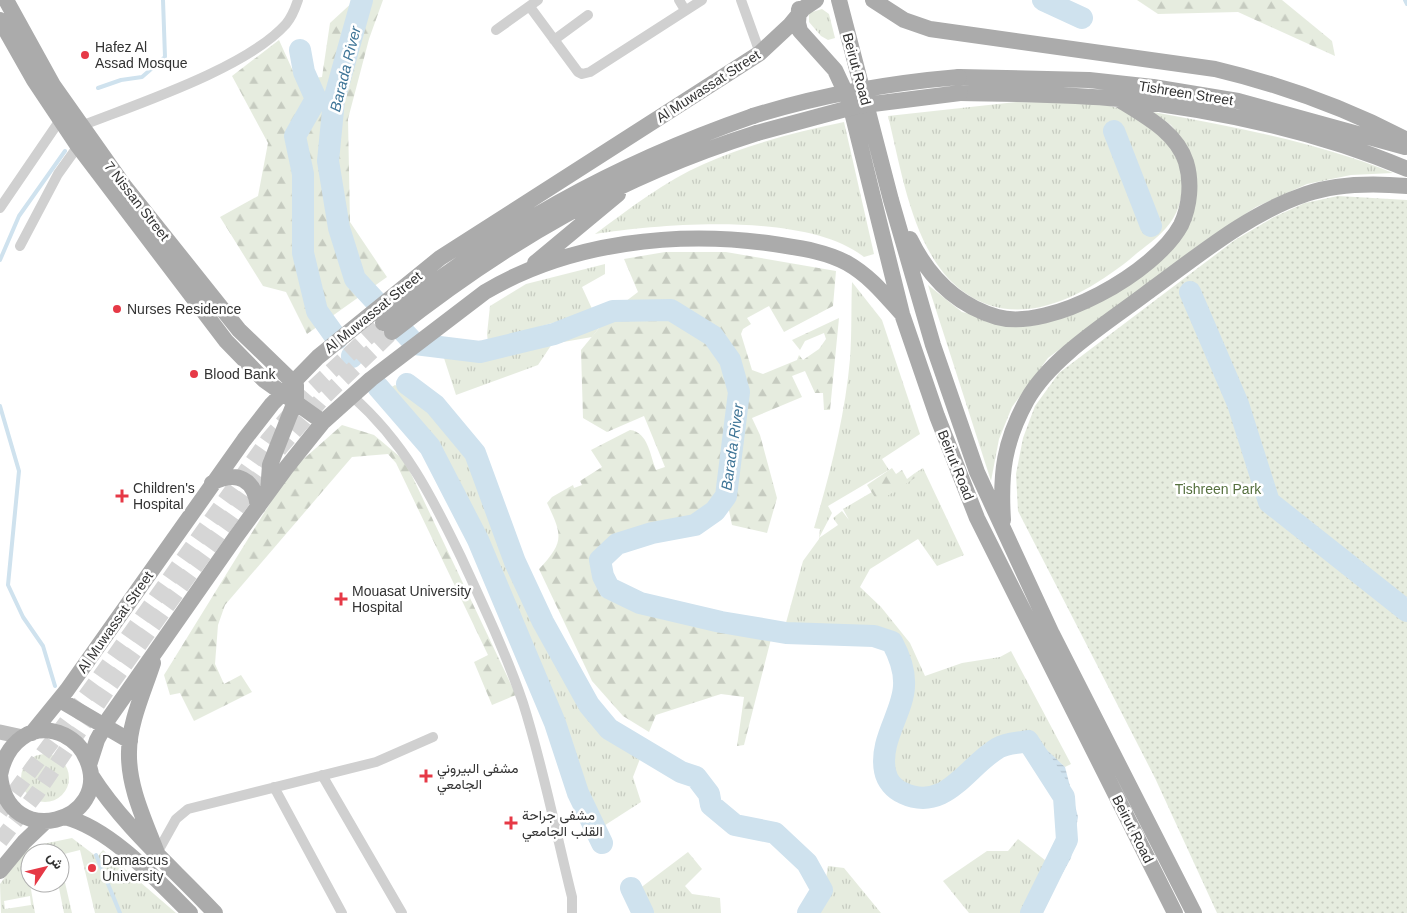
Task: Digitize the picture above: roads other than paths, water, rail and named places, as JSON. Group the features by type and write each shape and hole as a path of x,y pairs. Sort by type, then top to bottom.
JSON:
{"main road":[{"name":"7 Nissan Street","path":"6,0 39,61 80,126 125,186 235,325 264,357 294,381"},
{"name":"Al Muwassat Street","path":"816,0 800,8 760,53 546,200 461,262 388,328 506,249 562,216 688,156 756,133 857,106 959,85"},
{"path":"827,0 841,6"},
{"path":"873,0 904,20 930,29 1214,69 1258,80 1320,100 1407,140"},
{"name":"Beirut Road","path":"841,6 891,200 933,345 977,472 1052,634 1194,913"},
{"name":"Beirut Road","path":"800,8 800,31 835,70 849,100 902,314 937,416 977,518 1175,913"},
{"name":"7 Nissan Street","path":"0,20 60,120 78,146 226,341 245,362 288,399 323,422"},
{"name":"Tishreen Street","path":"959,85 1089,80 1153,87 1238,102 1407,148"},
{"name":"Al Muwassat Street","path":"27,735 60,700 212,483 288,399 294,381 382,303 440,258 546,200 673,146 753,116 810,100 869,87 959,85"},
{"name":"Tishreen Street","path":"959,85 1118,99 1189,108 1257,122 1331,143 1407,169"},
{"path":"891,200 918,255 933,277 950,294 971,307 998,318 1017,319 1053,314 1085,303 1133,272 1168,241 1180,225 1190,188 1186,162 1174,141 1156,124 1118,99"},
{"path":"27,735 10,747 1,768 4,795 13,808 25,817 45,822 65,818 74,812 87,796 90,770 103,727 268,492 323,422 352,396 485,292 525,270 635,180"},
{"path":"1004,533 1000,483 1009,440 1028,398 1056,364 1090,335 1235,229 1270,209 1306,194 1338,186 1375,183 1407,186"},
{"path":"525,270 583,252 677,238 766,243 822,252 846,263 868,278 902,314"},
{"path":"268,492 270,465 288,399"},
{"path":"212,483 227,477 244,480 255,492 258,507"},
{"path":"157,852 132,786 129,763 130,741 158,647"},
{"path":"60,700 103,727 130,741"},
{"path":"0,732 27,735 53,732 67,737 80,747 90,770 118,813 215,913"},
{"path":"65,818 85,824 103,834 190,913"},
{"path":"0,871 24,842 45,822"}],"street":[{"path":"80,126 172,89 241,57 279,32 294,12 298,0"},
{"path":"679,0 685,10"},
{"path":"496,30 534,4 554,40 578,72 586,74 702,0"},
{"path":"741,0 760,53"},
{"path":"554,40 588,16"},
{"path":"0,208 60,120"},
{"path":"20,246 58,174 78,146"},
{"path":"352,396 385,428 418,472 439,512 505,655 532,733 572,897 572,913"},
{"path":"157,852 176,819 184,812 274,787 376,762 433,737"},
{"path":"322,775 402,913"},
{"path":"274,787 342,913"}],"water":[{"path":"1034,738 1065,767 1078,817 1071,858 1040,913 1031,913 1067,840 1064,797 1028,741 1000,747"}],"waterway":[{"path":"98,88 121,80 142,77 165,57 163,0"},
{"name":"Barada River","path":"362,0 334,100 328,161 339,228 355,279 415,344 480,352 554,334 613,311 671,310 713,336 730,360 739,392 726,496 715,511 695,525 652,533 617,544 600,560 603,576 609,588 640,603 721,622 786,633 874,636 892,642 901,663 904,686 900,706 885,748 884,760 885,771 889,781 903,793 918,798 931,797 943,793 986,756 1001,746 1028,741 1064,797 1067,840 1031,913"},
{"path":"1043,0 1082,18"},
{"path":"1405,0 1407,4"},
{"path":"300,50 304,72 316,99 295,136 303,174 303,253 317,311 337,339"},
{"path":"1114,131 1151,226"},
{"path":"0,260 19,216 65,151"},
{"path":"1190,292 1238,404 1269,502 1407,611"},
{"path":"407,384 435,405 475,453 515,562 543,622 589,705 609,729 681,772 696,777 709,794 711,805 735,825 775,833 807,863 822,890 808,913"},
{"path":"378,387 430,447 478,540 555,723 578,793 602,843"},
{"path":"0,406 19,471 8,585 23,617 43,646 55,686"},
{"path":"96,855 120,913"},
{"path":"631,888 643,913"}],"tunnel":[{"path":"0,812 99,678 268,440 312,389 383,323"},
{"path":"0,841 37,793 109,687 280,448 322,399 392,332"}],"place":[{"name":"Hafez Al Assad Mosque","path":"85,55"},
{"name":"Nurses Residence","path":"117,309"},
{"name":"Blood Bank","path":"194,374"},
{"name":"Children's Hospital","path":"122,496"},
{"name":"Mouasat University Hospital","path":"341,599"},
{"name":"مشفى البيروني الجامعي","path":"426,776"},
{"name":"مشفى جراحة القلب الجامعي","path":"511,823"},
{"name":"Damascus University","path":"92,868"}],"park label":[{"name":"Tishreen Park","path":"1218,489"}]}
